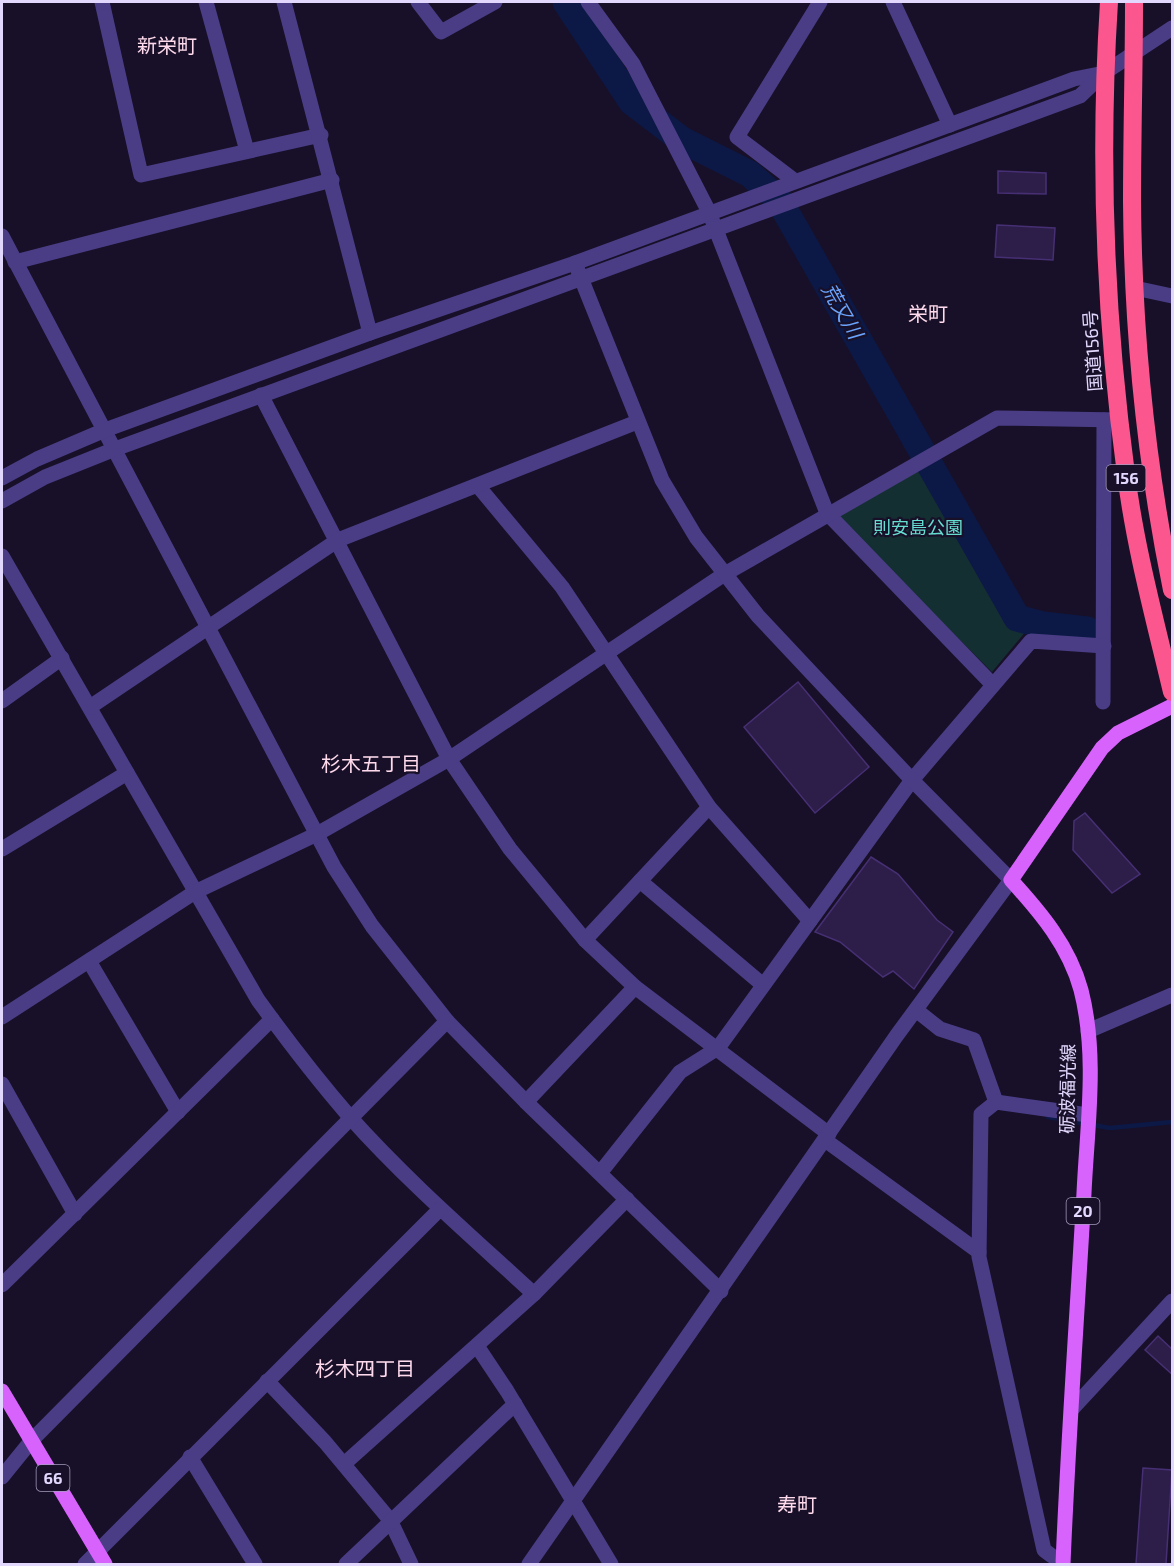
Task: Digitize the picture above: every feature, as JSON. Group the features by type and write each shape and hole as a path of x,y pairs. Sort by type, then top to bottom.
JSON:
{"highway":[{"name":"国道156号","path":"1109,2 1104,73 1113,363 1112,420 1173,692"},
{"name":"156","path":"1134,2 1132,202 1135,288 1142,383 1162,540 1173,590"}],"main road":[{"path":"1011,880 1102,748 1118,733 1173,706"},
{"name":"砺波福光線","path":"1011,880 1040,912 1064,947 1080,989 1089,1031 1088,1115 1073,1408 1064,1529 1054,1562"},
{"name":"66","path":"2,1391 105,1564"}],"street":[{"path":"102,2 141,175 321,135"},
{"path":"206,2 246,151"},
{"path":"284,2 321,135 370,333"},
{"path":"418,2 441,32 495,2"},
{"path":"588,2 633,64 709,212 827,513 993,685"},
{"path":"795,181 737,137 820,2"},
{"path":"893,2 950,125"},
{"path":"2,501 45,477 115,449 1080,96 1104,73 1173,28"},
{"path":"2,478 37,459 105,430 370,333 575,263 1074,79 1104,73"},
{"path":"15,262 332,180"},
{"path":"2,236 317,834 372,926 447,1021 526,1102 721,1291"},
{"path":"529,1564 916,1010 1011,880 912,780 758,616 723,575 696,537 662,480 575,263"},
{"path":"1135,288 1173,296"},
{"path":"261,395 338,540 449,759 510,849 585,940 635,987 718,1048 827,1137 979,1252"},
{"path":"2,1017 195,892 317,834 449,759 723,575 827,513 997,418 1112,420 1103,702"},
{"path":"90,707 207,626 338,540 637,422"},
{"path":"478,486 562,587 709,807 810,921"},
{"path":"2,556 195,892 272,1019 350,1117 441,1209 534,1294"},
{"path":"600,1173 680,1072 718,1048 912,780 1031,641 1104,646"},
{"path":"2,701 62,658"},
{"path":"2,849 127,773"},
{"path":"585,940 709,807"},
{"path":"640,881 763,985"},
{"path":"89,960 178,1112"},
{"path":"526,1102 635,987"},
{"path":"1089,1031 1173,995"},
{"path":"916,1010 940,1029 974,1040 996,1102"},
{"path":"2,1285 272,1019"},
{"path":"2,1477 32,1440 447,1021"},
{"path":"2,1084 75,1214"},
{"path":"1054,1562 1044,1550 979,1252 981,1114 996,1102 1088,1115"},
{"path":"344,1464 534,1294 627,1199"},
{"path":"85,1564 441,1209"},
{"path":"1073,1408 1173,1301"},
{"path":"477,1346 612,1564"},
{"path":"267,1381 344,1464 390,1520 411,1564"},
{"path":"346,1564 515,1404"},
{"path":"190,1457 255,1564"}],"green space":[{"name":"則安島公園","path":"936,458 1019,604 1037,618 992,672 834,514"}],"building":[{"path":"998,171 1046,173 1046,194 998,193"},
{"path":"997,225 1055,228 1053,260 995,257"},
{"path":"798,682 869,767 815,813 744,727"},
{"path":"1085,813 1140,874 1112,893 1073,850 1074,821"},
{"path":"871,857 898,874 937,920 953,932 914,989 893,971 883,977 840,942 815,932"},
{"path":"1158,1336 1173,1350 1173,1375 1145,1350"},
{"path":"1143,1468 1172,1470 1166,1564 1136,1564"}],"waterway":[{"name":"荒又川","path":"566,2 632,102 682,140 750,174 779,200 1017,618 1043,625 1087,630"},
{"path":"1048,1117 1110,1128 1172,1122"}],"district":[{"name":"新栄町","path":"167,46"},
{"name":"栄町","path":"928,314"},
{"name":"杉木五丁目","path":"371,764"},
{"name":"杉木四丁目","path":"365,1369"},
{"name":"寿町","path":"797,1505"}]}
